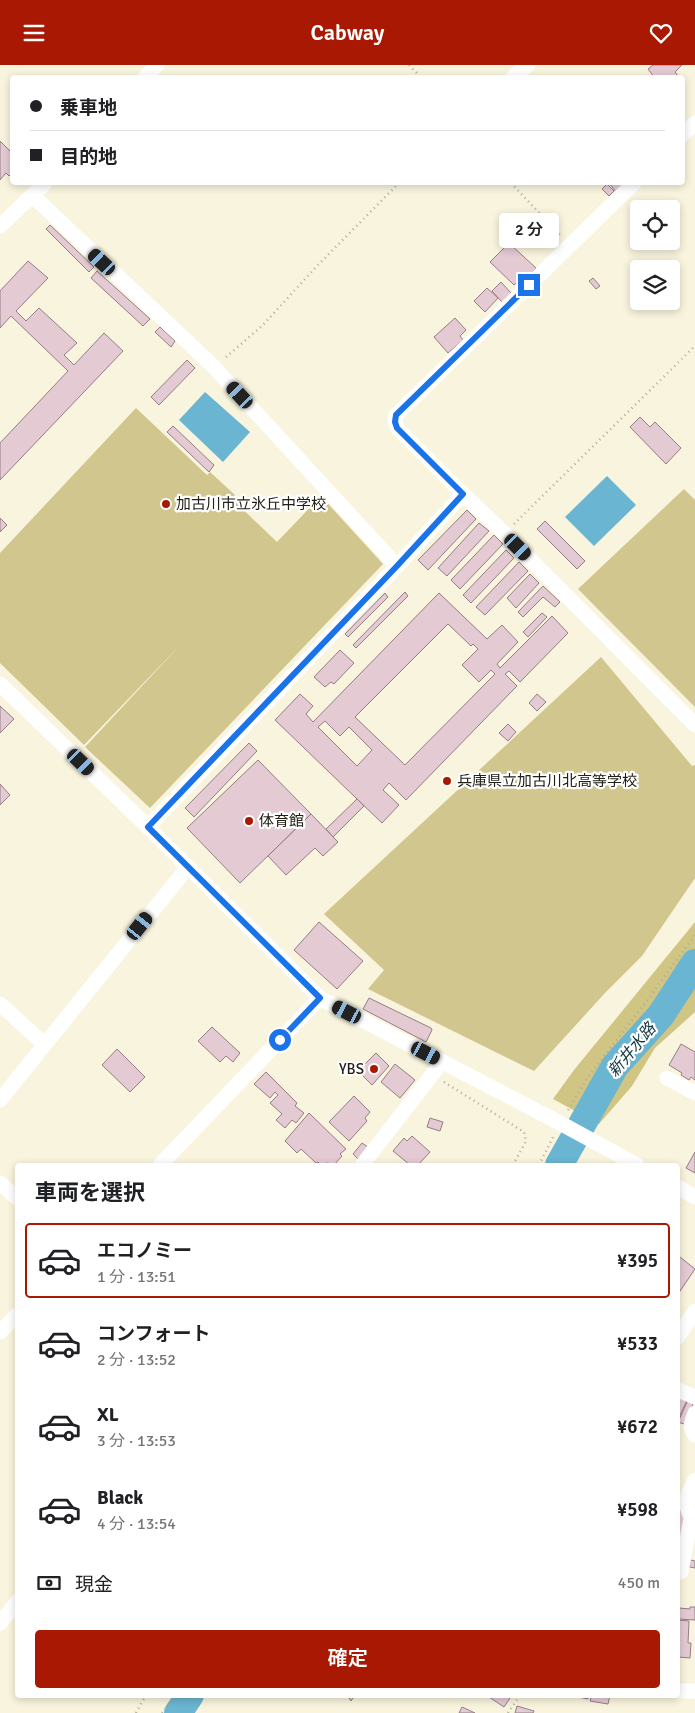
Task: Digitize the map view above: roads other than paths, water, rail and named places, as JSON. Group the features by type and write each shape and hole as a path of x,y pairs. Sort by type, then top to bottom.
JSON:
{"street":[{"path":"147,75 157,65"},
{"path":"516,75 528,65"},
{"path":"685,132 695,123"},
{"path":"3,218 33,196 43,185"},
{"path":"632,185 396,415 395,422 397,428 695,725"},
{"path":"33,196 214,367 397,566"},
{"path":"148,827 397,566 463,494"},
{"path":"0,684 148,827 320,998 633,1163"},
{"path":"0,1100 188,867"},
{"path":"162,1163 320,998"},
{"path":"0,1004 44,1044"},
{"path":"364,1163 442,1062"},
{"path":"667,1077 695,1093"},
{"path":"0,1183 15,1196"},
{"path":"680,1188 695,1197"},
{"path":"680,1334 695,1311"},
{"path":"0,1332 15,1317"},
{"path":"680,1391 695,1397"},
{"path":"695,1413 690,1427 695,1435"},
{"path":"685,1573 691,1519 687,1507 688,1493 695,1480"},
{"path":"0,1623 15,1605"},
{"path":"680,1691 695,1691"}],"water":[{"path":"205,392 250,432 223,462 179,420"},
{"path":"607,476 636,505 594,546 565,517"}],"waterway":[{"name":"新井水路","path":"560,1163 615,1066 661,1015 695,963"},
{"name":"新井水路","path":"178,1713 188,1698"}],"place":[{"name":"加古川市立氷丘中学校","path":"166,504"},
{"name":"兵庫県立加古川北高等学校","path":"447,781"},
{"name":"体育館","path":"249,821"},
{"name":"YBS","path":"374,1069"}]}
